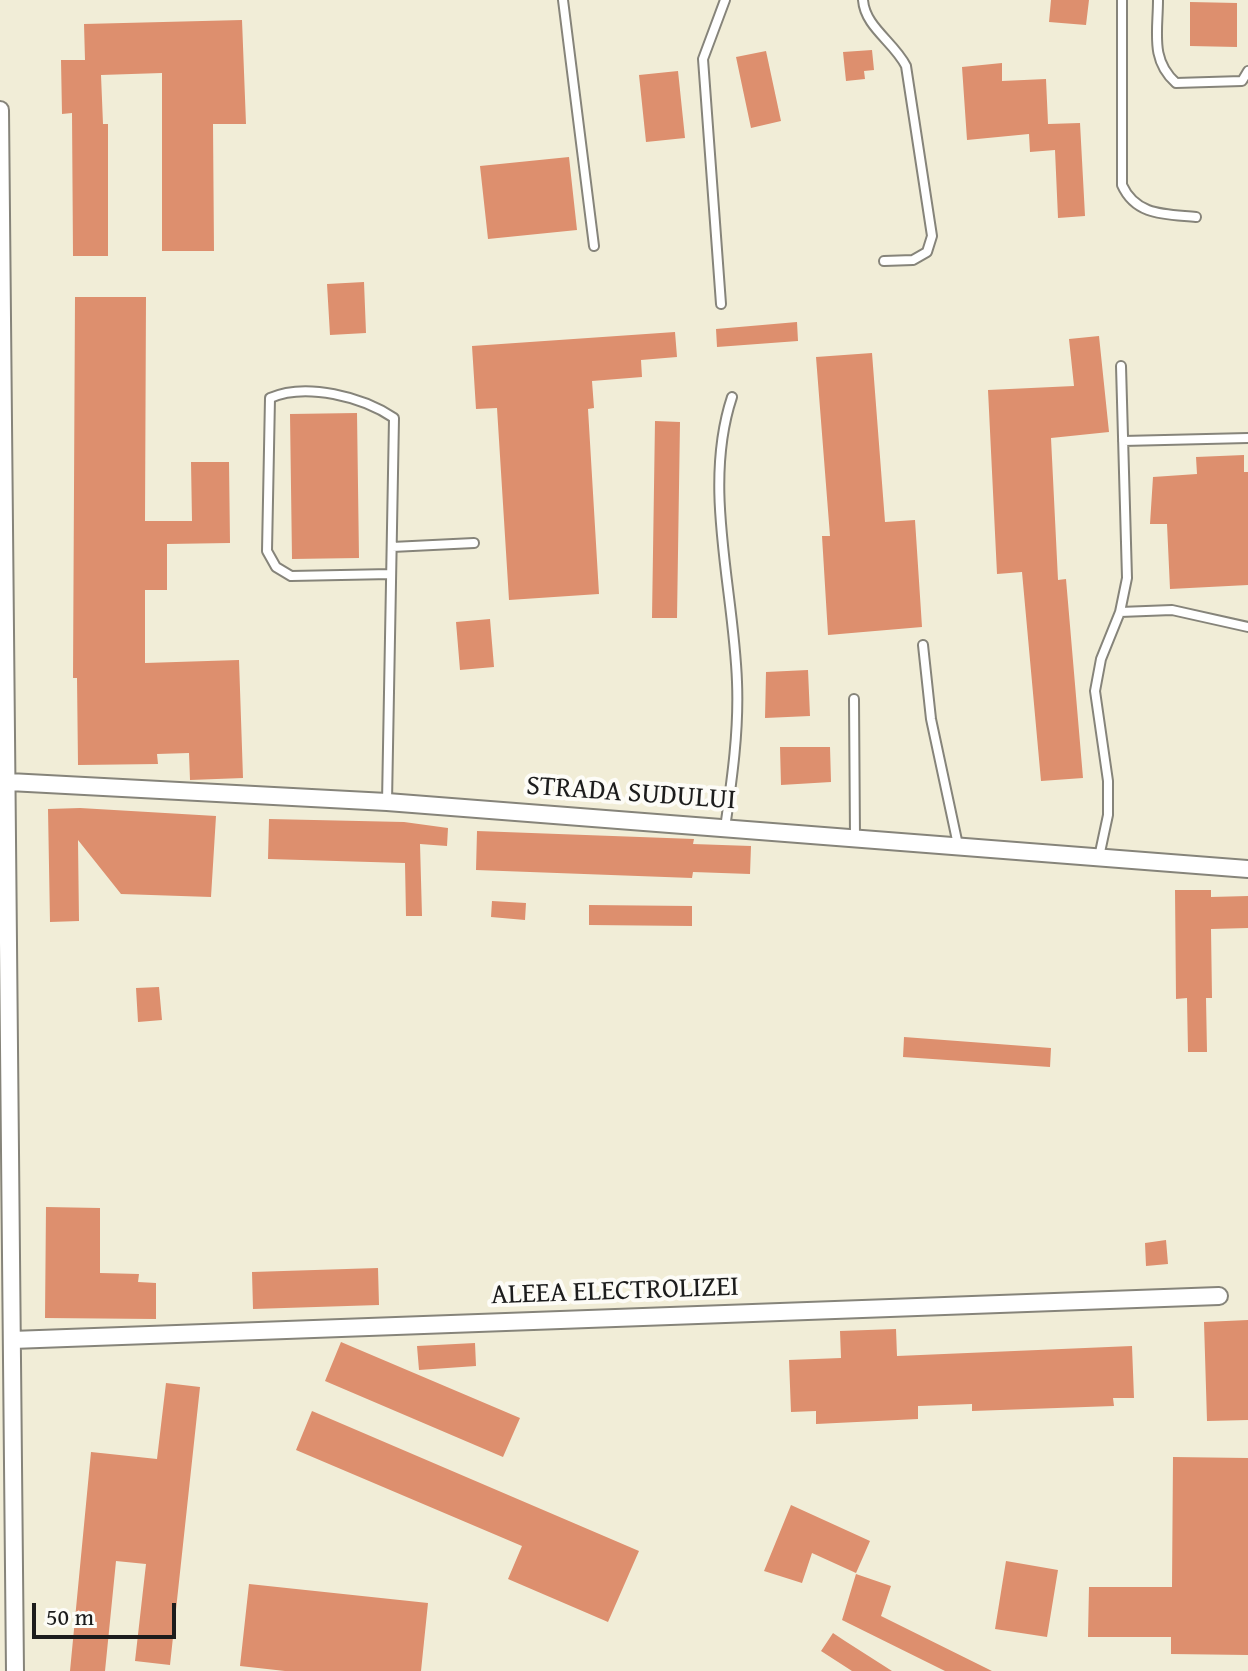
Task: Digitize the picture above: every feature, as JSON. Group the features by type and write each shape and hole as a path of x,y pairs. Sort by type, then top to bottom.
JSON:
{"street":[{"path":"0,110 9,782 15,1671"},
{"name":"STRADA SUDULUI","path":"9,782 387,802 1248,869"},
{"name":"ALEEA ELECTROLIZEI","path":"12,1340 1219,1296"}],"lane":[{"path":"563,0 594,246"},
{"path":"721,304 703,59 725,0"},
{"path":"863,0 864,12 898,50 906,66 932,236 927,252 913,260 884,261"},
{"path":"1122,0 1122,185 1129,201 1149,212 1196,217"},
{"path":"1158,0 1157,49 1161,70 1176,83 1242,81 1248,71"},
{"path":"1099,857 1108,815 1108,781 1095,691 1101,659 1120,612 1127,578 1121,366"},
{"path":"387,802 394,418 375,405 347,395 280,393 270,398 267,551 276,567 291,576 391,574"},
{"path":"725,828 736,751 737,682 719,464 722,425 732,397"},
{"path":"1123,441 1248,438"},
{"path":"392,547 474,543"},
{"path":"1120,612 1172,610 1248,627"},
{"path":"923,645 935,744 958,845"},
{"path":"854,699 855,838"}],"building":[{"path":"1051,0 1089,0 1086,25 1049,22"},
{"path":"1190,2 1237,3 1237,47 1190,46"},
{"path":"242,20 246,124 213,124 214,251 162,251 162,73 101,75 103,124 108,124 108,256 73,256 72,113 62,114 61,60 85,60 84,24"},
{"path":"872,50 874,70 864,71 865,79 846,81 843,52"},
{"path":"766,51 781,121 751,128 736,57"},
{"path":"1002,63 1002,81 1046,79 1048,124 1080,123 1085,216 1058,218 1055,150 1030,152 1029,134 967,140 962,67"},
{"path":"678,71 685,138 646,142 639,75"},
{"path":"569,157 577,230 488,239 480,166"},
{"path":"364,282 366,333 330,335 327,284"},
{"path":"75,297 146,297 145,521 192,521 191,462 229,462 230,543 167,544 167,590 145,590 145,663 239,660 243,778 190,780 189,753 157,754 158,764 78,765 77,678 73,678"},
{"path":"797,322 798,341 717,347 716,329"},
{"path":"675,332 677,357 641,360 642,377 592,381 594,408 588,409 599,594 509,600 497,408 476,409 472,346"},
{"path":"1099,336 1109,432 1051,438 1058,580 1066,579 1083,778 1041,781 1022,572 997,574 988,390 1074,386 1069,339"},
{"path":"872,353 885,522 915,520 922,627 828,635 822,536 830,536 816,357"},
{"path":"357,413 359,558 292,559 290,414"},
{"path":"655,421 680,422 677,618 652,618"},
{"path":"1244,455 1244,472 1248,472 1248,585 1170,589 1167,524 1150,524 1153,477 1197,474 1196,457"},
{"path":"490,619 494,667 460,670 456,622"},
{"path":"808,670 810,716 765,718 766,672"},
{"path":"780,747 830,747 831,782 781,785"},
{"path":"48,809 216,816 211,897 121,894 78,840 79,921 50,922"},
{"path":"269,819 404,822 448,828 447,846 420,844 422,916 406,916 405,863 268,859"},
{"path":"477,831 694,839 693,844 751,846 750,874 693,872 692,878 476,870"},
{"path":"1175,890 1211,890 1211,897 1248,896 1248,928 1211,929 1212,998 1206,998 1207,1052 1188,1052 1187,998 1176,999"},
{"path":"492,901 526,903 525,920 491,917"},
{"path":"589,905 692,906 692,926 589,925"},
{"path":"159,987 162,1020 138,1022 136,988"},
{"path":"904,1037 1051,1048 1050,1067 903,1057"},
{"path":"46,1207 100,1208 100,1273 139,1274 138,1282 156,1283 156,1319 45,1318"},
{"path":"1166,1240 1168,1264 1146,1266 1145,1243"},
{"path":"378,1268 379,1305 253,1309 252,1272"},
{"path":"1248,1320 1248,1420 1207,1421 1204,1322"},
{"path":"896,1329 897,1356 1132,1346 1134,1398 1113,1398 1114,1406 972,1411 972,1404 918,1406 918,1419 816,1424 816,1411 791,1412 789,1360 841,1358 840,1331"},
{"path":"341,1342 520,1418 503,1457 325,1381"},
{"path":"475,1343 476,1366 419,1370 417,1346"},
{"path":"166,1383 200,1387 170,1665 135,1661 146,1564 116,1561 105,1671 70,1671 91,1452 157,1459"},
{"path":"312,1411 639,1551 608,1622 508,1579 522,1546 296,1450"},
{"path":"1173,1457 1248,1458 1248,1655 1171,1654 1171,1637 1088,1637 1089,1587 1172,1587"},
{"path":"791,1505 870,1541 856,1573 812,1553 802,1583 764,1571"},
{"path":"1006,1561 1058,1570 1047,1637 995,1629"},
{"path":"856,1574 891,1586 881,1616 992,1671 945,1671 842,1620"},
{"path":"249,1584 428,1603 421,1671 285,1671 240,1666"},
{"path":"833,1633 892,1671 852,1671 821,1651"}]}
